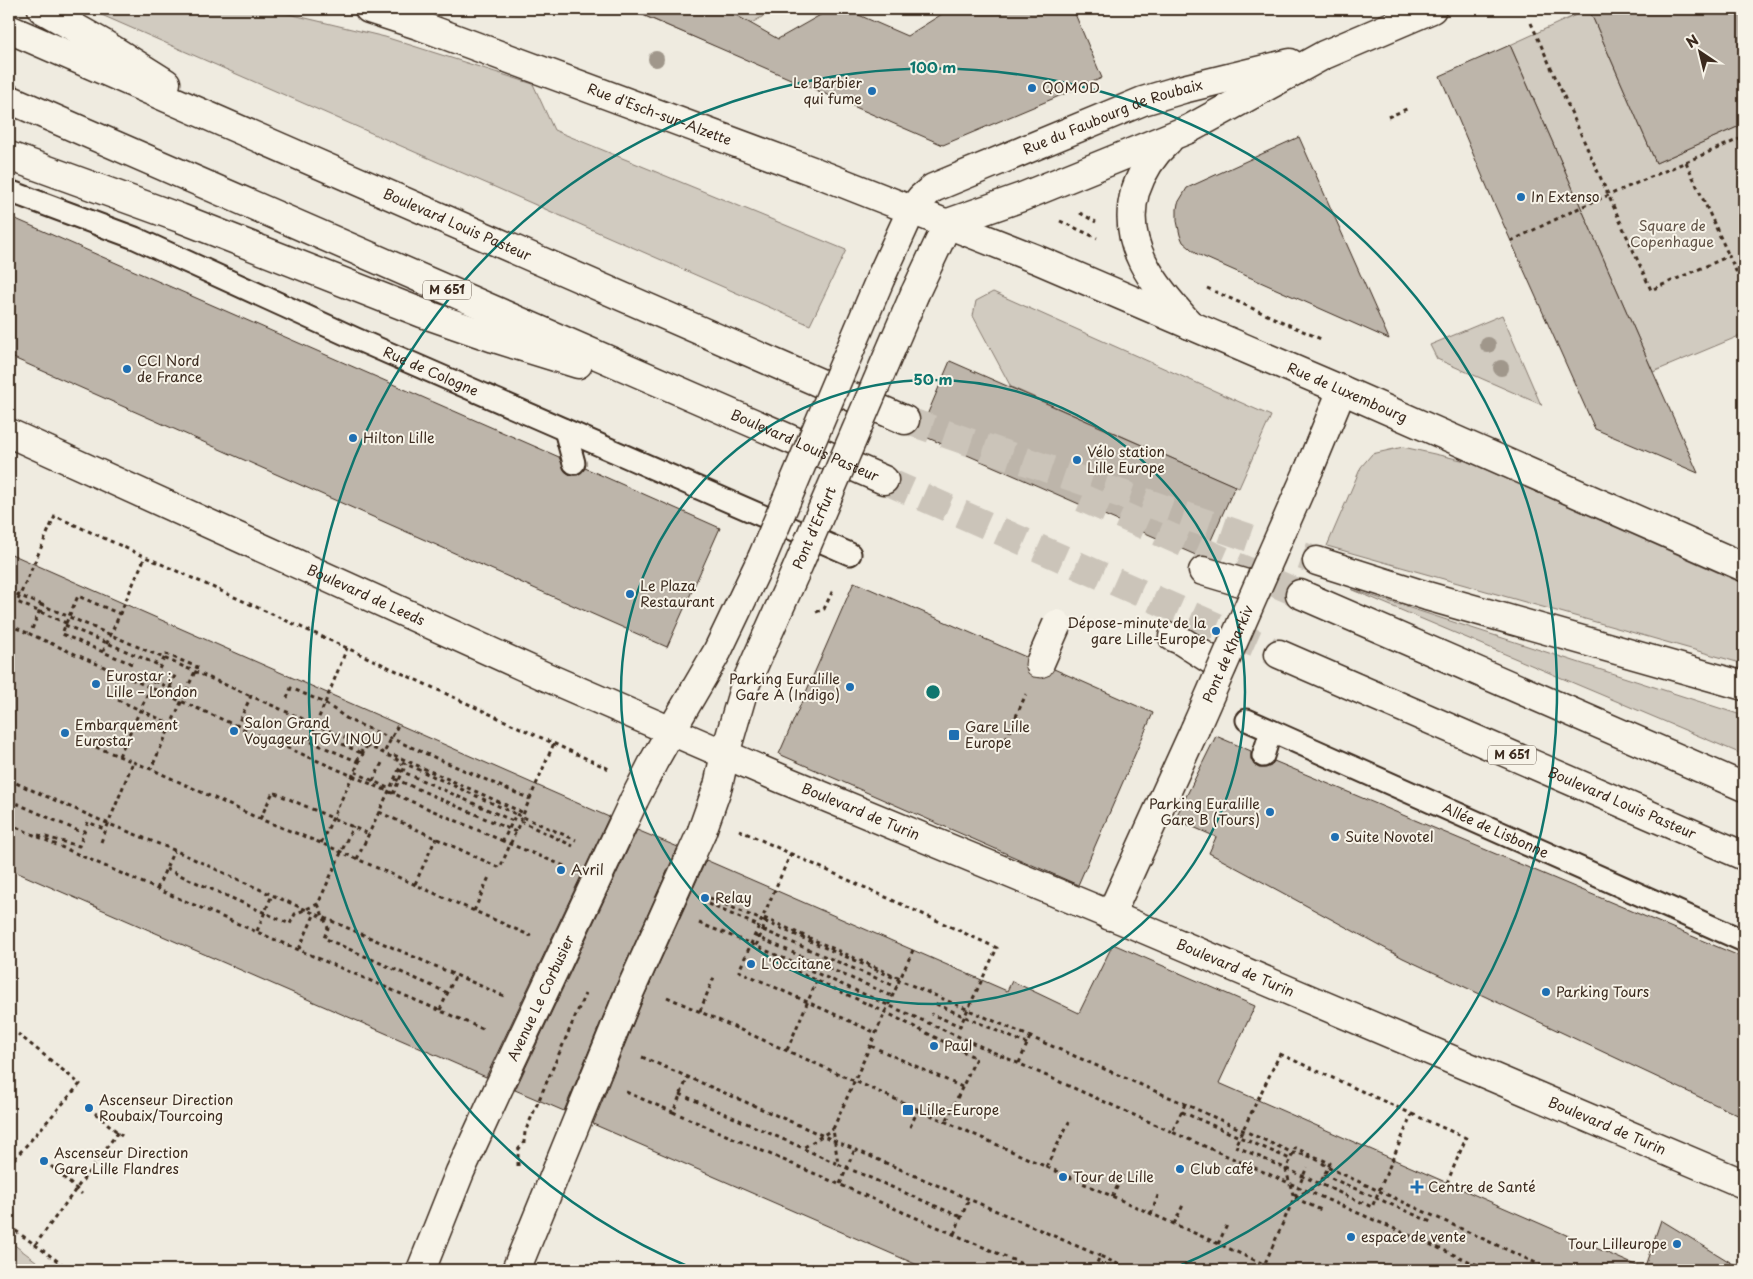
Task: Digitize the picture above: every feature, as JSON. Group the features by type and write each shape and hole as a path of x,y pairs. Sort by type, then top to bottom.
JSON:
{"main road":[{"path":"42,9 104,44 237,129"},
{"name":"Rue d'Esch-sur-Alzette","path":"372,9 948,223"},
{"name":"Rue du Faubourg de Roubaix","path":"948,223 1022,197 1174,136 1206,121 1324,55 1432,9"},
{"name":"Boulevard Louis Pasteur","path":"9,29 905,420"},
{"name":"Rue du Faubourg de Roubaix","path":"912,209 933,188 1143,101 1183,89 1324,55"},
{"name":"Boulevard Louis Pasteur","path":"9,99 884,480"},
{"path":"1174,136 1160,148 1142,172 1132,203 1132,229 1138,252 1147,271 1160,290 1190,325"},
{"path":"9,156 180,218 422,313 734,416"},
{"path":"672,731 717,652 762,558 881,277 912,209"},
{"name":"Pont d'Erfurt","path":"725,754 745,686 915,293 948,223"},
{"name":"Rue de Luxembourg","path":"948,223 1342,390 1744,567"},
{"name":"Pont de Kharkiv","path":"1110,916 1195,729 1342,390"},
{"name":"Boulevard de Leeds","path":"9,433 542,675 725,754"},
{"path":"1317,561 1427,596 1744,686"},
{"path":"1203,571 1257,587"},
{"path":"1300,594 1744,787"},
{"path":"1040,663 1057,624"},
{"path":"1173,637 1222,667"},
{"name":"Boulevard Louis Pasteur","path":"1279,654 1744,856"},
{"name":"Avenue Le Corbusier","path":"421,1270 460,1172 500,1085 634,800 672,731"},
{"path":"516,1270 630,991 702,831 718,786 725,754"},
{"name":"Boulevard de Turin","path":"725,754 1744,1184"}],"lane":[{"name":"Rue de Cologne","path":"9,191 135,238 354,338 850,554"},
{"path":"565,430 574,463"},
{"name":"Allée de Lisbonne","path":"1247,720 1744,941"},
{"path":"1263,756 1271,731"}],"path":[{"path":"1531,23 1650,290 1729,256"},
{"path":"1388,117 1409,108"},
{"path":"1511,241 1744,137"},
{"path":"1686,162 1736,271 1744,268"},
{"path":"1078,212 1100,224"},
{"path":"1058,220 1102,241"},
{"path":"66,623 17,602 55,516 614,771"},
{"path":"104,652 145,557"},
{"path":"9,591 162,658 170,659 364,746 375,749 516,814"},
{"path":"120,614 78,596 62,634 132,664"},
{"path":"30,634 42,605"},
{"path":"39,614 161,666"},
{"path":"9,625 298,753 300,751 371,785 503,841"},
{"path":"346,648 326,703 309,741 359,762"},
{"path":"119,756 166,654 197,667 151,769"},
{"path":"149,687 162,658"},
{"path":"182,702 195,671"},
{"path":"169,688 176,673"},
{"path":"166,694 173,680"},
{"path":"154,681 184,694"},
{"path":"287,698 291,688 326,703 349,720 530,799"},
{"path":"237,726 250,696"},
{"path":"118,700 171,724"},
{"path":"1006,739 1020,707"},
{"path":"386,751 398,725"},
{"path":"321,843 368,743 524,813"},
{"path":"379,812 500,868 554,743"},
{"path":"342,744 360,753"},
{"path":"353,775 364,746"},
{"path":"96,747 321,843 530,936"},
{"path":"357,859 404,760"},
{"path":"109,824 102,842 133,762"},
{"path":"371,785 382,764 374,781"},
{"path":"393,794 406,764"},
{"path":"399,770 513,821"},
{"path":"353,775 374,781 390,789"},
{"path":"394,779 516,832"},
{"path":"9,780 174,850 272,895 505,996"},
{"path":"260,818 273,792 369,834"},
{"path":"9,800 83,833"},
{"path":"9,825 78,846 88,822 106,830"},
{"path":"520,822 578,848"},
{"path":"9,825 490,1032"},
{"path":"166,869 290,924 295,914 318,904 353,826"},
{"path":"734,828 998,948 960,1026 931,1014"},
{"path":"415,884 436,838"},
{"path":"157,889 174,850"},
{"path":"791,853 739,971 876,1033"},
{"path":"474,911 489,877"},
{"path":"257,931 272,895"},
{"path":"703,902 759,926"},
{"path":"318,904 328,928 324,938 448,993"},
{"path":"299,949 315,913"},
{"path":"763,918 900,978"},
{"path":"1489,1270 1172,1132 756,946 766,922 1185,1104 1293,1153 1302,1154 1322,1162 1326,1167 1552,1270"},
{"path":"763,930 897,987"},
{"path":"755,936 892,996"},
{"path":"838,1164 833,1129 913,950"},
{"path":"789,968 885,1012 976,1058 946,1122"},
{"path":"440,1010 456,974"},
{"path":"700,1011 714,977"},
{"path":"787,1050 817,980"},
{"path":"518,1160 518,1150 524,1142 525,1132 586,993"},
{"path":"674,1000 1277,1270"},
{"path":"936,1004 1027,1044"},
{"path":"565,1022 574,1026"},
{"path":"9,1165 80,1084 18,1034"},
{"path":"1019,1063 1030,1037"},
{"path":"870,1046 962,1087"},
{"path":"635,1053 1131,1270"},
{"path":"1412,1114 1372,1207 1304,1175 1286,1170 1235,1146 1280,1054 1466,1138 1447,1183"},
{"path":"550,1058 559,1062"},
{"path":"673,1112 688,1076"},
{"path":"620,1089 1036,1270"},
{"path":"680,1094 961,1217"},
{"path":"1172,1132 1185,1104"},
{"path":"910,1127 918,1110"},
{"path":"1182,1112 1290,1159"},
{"path":"95,1113 122,1136"},
{"path":"1046,1167 1069,1122"},
{"path":"516,1129 532,1136"},
{"path":"803,1148 833,1129"},
{"path":"35,1245 118,1132"},
{"path":"1295,1148 1330,1163 1320,1184 1294,1198 1286,1170 1295,1148"},
{"path":"840,1184 855,1149"},
{"path":"1281,1179 1293,1153"},
{"path":"51,1166 82,1194"},
{"path":"1299,1187 1307,1167"},
{"path":"1316,1194 1326,1167"},
{"path":"1112,1197 1123,1174"},
{"path":"1262,1270 1304,1175"},
{"path":"1324,1175 1431,1222"},
{"path":"1151,1214 1160,1193"},
{"path":"1294,1198 1321,1210"},
{"path":"954,1234 969,1199"},
{"path":"1174,1224 1184,1203"},
{"path":"1218,1244 1228,1223"},
{"path":"9,1226 70,1270"},
{"path":"1094,1270 1100,1256"}],"green space":[{"path":"88,9 268,9 385,37 533,84 554,130 846,250 810,325"},
{"path":"628,9 776,9 713,45"},
{"name":"Square de Copenhague","path":"1589,9 1656,163 1744,124 1744,334 1653,372 1510,45"},
{"path":"993,292 1271,416 1239,488 1011,387 973,316 976,301"},
{"path":"1502,315 1541,404 1437,359 1430,345"},
{"path":"1403,447 1466,461 1744,584 1744,664 1327,546 1361,467 1372,454"},
{"path":"1351,589 1744,716 1744,755"},
{"path":"9,1241 48,1270 9,1270"}],"building":[{"path":"629,9 725,9 778,39 831,9 845,9 907,36 950,9 1073,9 1102,78 943,145"},
{"path":"1589,9 1744,9 1744,124 1656,163"},
{"path":"1510,45 1698,473 1595,429 1493,201 1440,76"},
{"path":"1299,137 1389,339 1197,254 1183,242 1177,221 1177,209 1178,203 1187,188"},
{"name":"Hilton Lille","path":"9,216 559,457 565,471 570,475 578,475 585,468 720,528 667,647 9,356"},
{"name":"Vélo station Lille Europe","path":"950,361 1235,486 1204,556 1198,556 919,434"},
{"path":"9,553 609,817 486,1077 9,869"},
{"path":"854,582 1026,657 1025,665 1028,673 1033,677 1042,678 1050,675 1054,669 1153,713 1078,885 779,754"},
{"path":"1216,736 1251,751 1251,759 1254,765 1259,768 1271,766 1274,761 1744,958 1744,1118 1403,958 1209,853 1216,837 1175,819"},
{"path":"637,830 678,847 616,985 564,1111 515,1090"},
{"path":"706,860 1007,991 1012,981 1079,1013 1113,944 1255,1006 1219,1083 1644,1269 1661,1220 1743,1270 929,1270 593,1124 644,997"}],"tunnel":[{"path":"905,420 1317,561"},
{"path":"884,480 1279,654"},
{"path":"1082,498 1300,594"}],"place":[{"name":"QOMOD","path":"1032,88"},
{"name":"Le Barbier qui fume","path":"872,91"},
{"name":"In Extenso","path":"1521,197"},
{"name":"CCI Nord de France","path":"127,369"},
{"name":"Hilton Lille","path":"353,438"},
{"name":"Vélo station Lille Europe","path":"1077,460"},
{"name":"Le Plaza Restaurant","path":"630,594"},
{"name":"Dépose-minute de la gare Lille-Europe","path":"1216,631"},
{"name":"Eurostar : Lille – London","path":"96,684"},
{"name":"Parking Euralille Gare A (Indigo)","path":"850,687"},
{"name":"Salon Grand Voyageur TGV INOU","path":"234,731"},
{"name":"Embarquement Eurostar","path":"65,733"},
{"name":"Gare Lille Europe","path":"954,735"},
{"name":"Parking Euralille Gare B (Tours)","path":"1270,812"},
{"name":"Suite Novotel","path":"1335,837"},
{"name":"Avril","path":"561,870"},
{"name":"Relay","path":"705,898"},
{"name":"L'Occitane","path":"751,964"},
{"name":"Parking Tours","path":"1546,992"},
{"name":"Paul","path":"934,1046"},
{"name":"Ascenseur Direction Roubaix/Tourcoing","path":"89,1108"},
{"name":"Lille-Europe","path":"908,1110"},
{"name":"Ascenseur Direction Gare Lille Flandres","path":"44,1161"},
{"name":"Club café","path":"1180,1169"},
{"name":"Tour de Lille","path":"1063,1177"},
{"name":"Centre de Santé","path":"1417,1187"},
{"name":"espace de vente","path":"1351,1237"},
{"name":"Tour Lilleurope","path":"1677,1244"}]}
